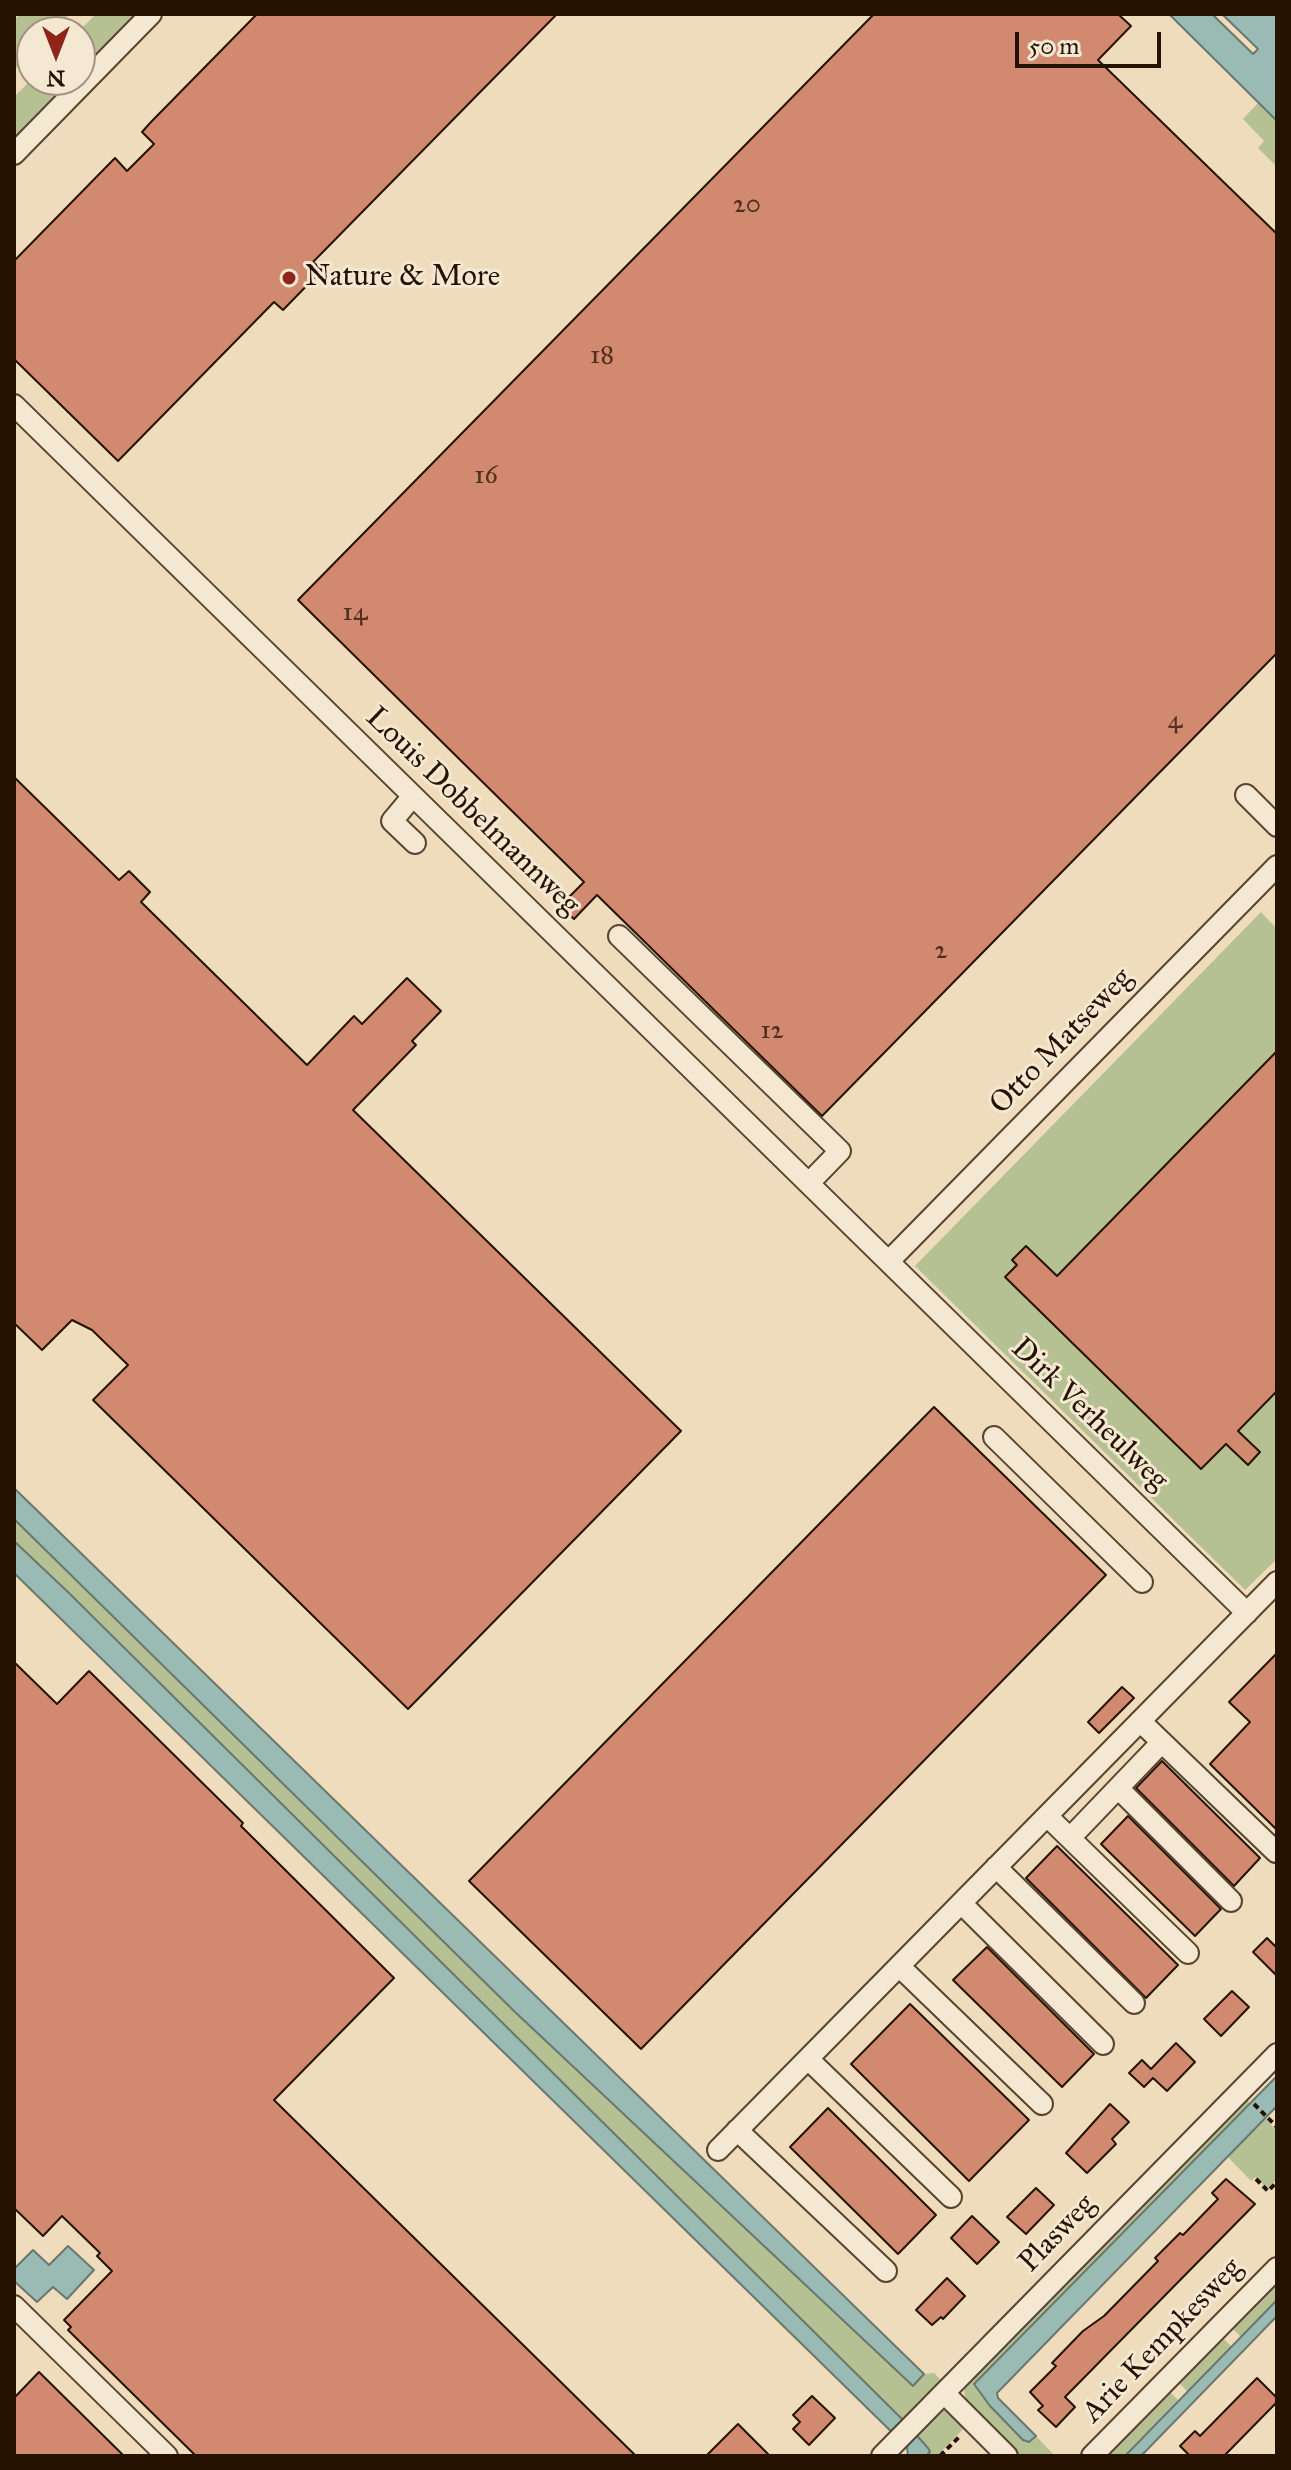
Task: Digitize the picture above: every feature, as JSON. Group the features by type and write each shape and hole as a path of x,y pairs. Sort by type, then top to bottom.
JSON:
{"street":[{"path":"14,154 151,14"},
{"name":"Louis Dobbelmannweg","path":"14,405 889,1261"},
{"path":"1246,795 1277,826"},
{"path":"413,796 392,821 415,843"},
{"name":"Otto Matseweg","path":"889,1261 1277,866"},
{"path":"619,936 840,1151 809,1183"},
{"name":"Dirk Verheulweg","path":"889,1261 1247,1613"},
{"path":"994,1437 1142,1582"},
{"path":"718,2150 1277,1582"},
{"path":"1140,1721 1276,1852"},
{"path":"1070,1838 1162,1742"},
{"path":"1118,1788 1231,1901"},
{"path":"1047,1816 1188,1953"},
{"path":"996,1867 1134,2003"},
{"path":"961,1903 1103,2044"},
{"path":"899,1966 1042,2104"},
{"name":"Plasweg","path":"886,2451 1277,2054"},
{"path":"808,2059 951,2197"},
{"path":"737,2130 886,2271"},
{"name":"Arie Kempkesweg","path":"1092,2456 1277,2268"},
{"path":"14,2306 167,2456"},
{"path":"944,2393 1007,2456"}],"path":[{"path":"1247,2098 1277,2127"},
{"path":"1256,2179 1268,2191 1277,2182"},
{"path":"940,2456 974,2422"}],"green space":[{"path":"20,14 70,14 68,16 18,16"},
{"path":"96,14 141,14 96,60"},
{"path":"16,18 14,70 14,20"},
{"path":"16,95 60,96 14,142"},
{"path":"1258,103 1277,121 1277,167 1258,148 1264,141 1243,119"},
{"path":"1261,912 1277,929 1277,1559 1245,1590 915,1266"},
{"path":"14,1519 514,2011 913,2385 924,2374 934,2373 943,2382 903,2420 14,1541"},
{"path":"1244,2098 1250,2103 974,2384 990,2406 1029,2442 1036,2436 1055,2456 1018,2456 965,2401 964,2384"},
{"path":"1265,2118 1277,2131 1277,2179 1267,2189 1256,2177 1251,2181 1227,2156"},
{"path":"1274,2282 1277,2284 1277,2300 1241,2337 1230,2326"},
{"path":"1221,2336 1232,2347 1188,2392 1177,2381"},
{"path":"1168,2390 1179,2401 1125,2456 1103,2456"},
{"path":"941,2411 950,2411 966,2426 937,2456 926,2456 930,2452 917,2436 924,2429 922,2426"}],"water":[{"path":"1169,14 1212,14 1253,54 1258,49 1222,14 1277,14 1277,121"},
{"path":"14,1488 924,2374 913,2386 514,2011 14,1519"},
{"path":"14,1541 903,2420 930,2452 926,2456 908,2456 907,2447 14,1573"},
{"path":"1277,2076 1277,2106 997,2393 998,2398 1036,2436 1029,2442 1023,2440 990,2406 974,2384"},
{"path":"68,2246 94,2270 67,2299 53,2287 37,2302 14,2281 14,2269 33,2250 49,2265"},
{"path":"1277,2300 1277,2316 1141,2456 1125,2456"}],"building":[{"path":"257,14 557,14 313,262 322,270 283,310 274,302 118,461 14,359 14,261 115,158 127,171 154,144 142,132"},
{"path":"874,14 1118,14 1131,26 1098,60 1277,234 1277,653 822,1116 597,895 574,919 560,906 584,882 298,600"},
{"path":"14,777 119,880 129,871 150,892 141,902 307,1065 354,1016 362,1024 407,978 441,1011 412,1041 416,1045 353,1110 681,1431 408,1709 93,1400 128,1365 92,1330 72,1320 42,1350 14,1323"},
{"path":"1277,1051 1277,1391 1238,1431 1260,1452 1248,1465 1226,1444 1201,1469 1005,1277 1017,1265 1012,1260 1026,1246 1057,1276"},
{"path":"934,1407 1106,1575 641,2049 469,1881"},
{"path":"1277,1653 1277,1830 1210,1764 1250,1722 1229,1702"},
{"path":"14,1662 57,1704 89,1671 394,1978 274,2100 636,2456 196,2456 68,2330 71,2327 64,2320 112,2271 97,2256 100,2253 62,2216 43,2236 14,2208"},
{"path":"1122,1687 1134,1698 1099,1733 1088,1722"},
{"path":"1162,1761 1260,1858 1234,1886 1136,1788"},
{"path":"1128,1816 1221,1909 1195,1936 1101,1844"},
{"path":"1057,1846 1178,1965 1146,1998 1026,1878"},
{"path":"1267,1938 1277,1948 1277,1976 1253,1952"},
{"path":"987,1947 1094,2054 1062,2087 953,1980"},
{"path":"1232,1991 1249,2007 1221,2036 1204,2019"},
{"path":"910,2004 1029,2120 969,2181 851,2064"},
{"path":"1176,2043 1195,2062 1167,2091 1153,2078 1144,2087 1129,2073 1142,2060 1151,2069"},
{"path":"1110,2104 1129,2122 1112,2139 1116,2144 1087,2173 1066,2153"},
{"path":"828,2108 936,2215 898,2254 790,2147"},
{"path":"1226,2179 1255,2204 1065,2397 1075,2407 1056,2427 1038,2410 1043,2406 1030,2392 1056,2366 1052,2363 1083,2331 1104,2316 1158,2261 1155,2258 1218,2199 1212,2193"},
{"path":"1036,2188 1054,2205 1026,2234 1007,2217"},
{"path":"972,2216 999,2242 977,2264 951,2238"},
{"path":"947,2278 965,2296 943,2319 941,2317 932,2325 916,2310"},
{"path":"39,2372 124,2456 14,2456 14,2398"},
{"path":"1257,2378 1277,2398 1277,2402 1224,2456 1190,2456 1180,2446 1195,2431 1200,2436"},
{"path":"812,2396 835,2418 809,2445 793,2429 800,2422 793,2415"},
{"path":"738,2424 770,2456 706,2456"}],"place":[{"name":"Nature & More","path":"289,278"}]}
